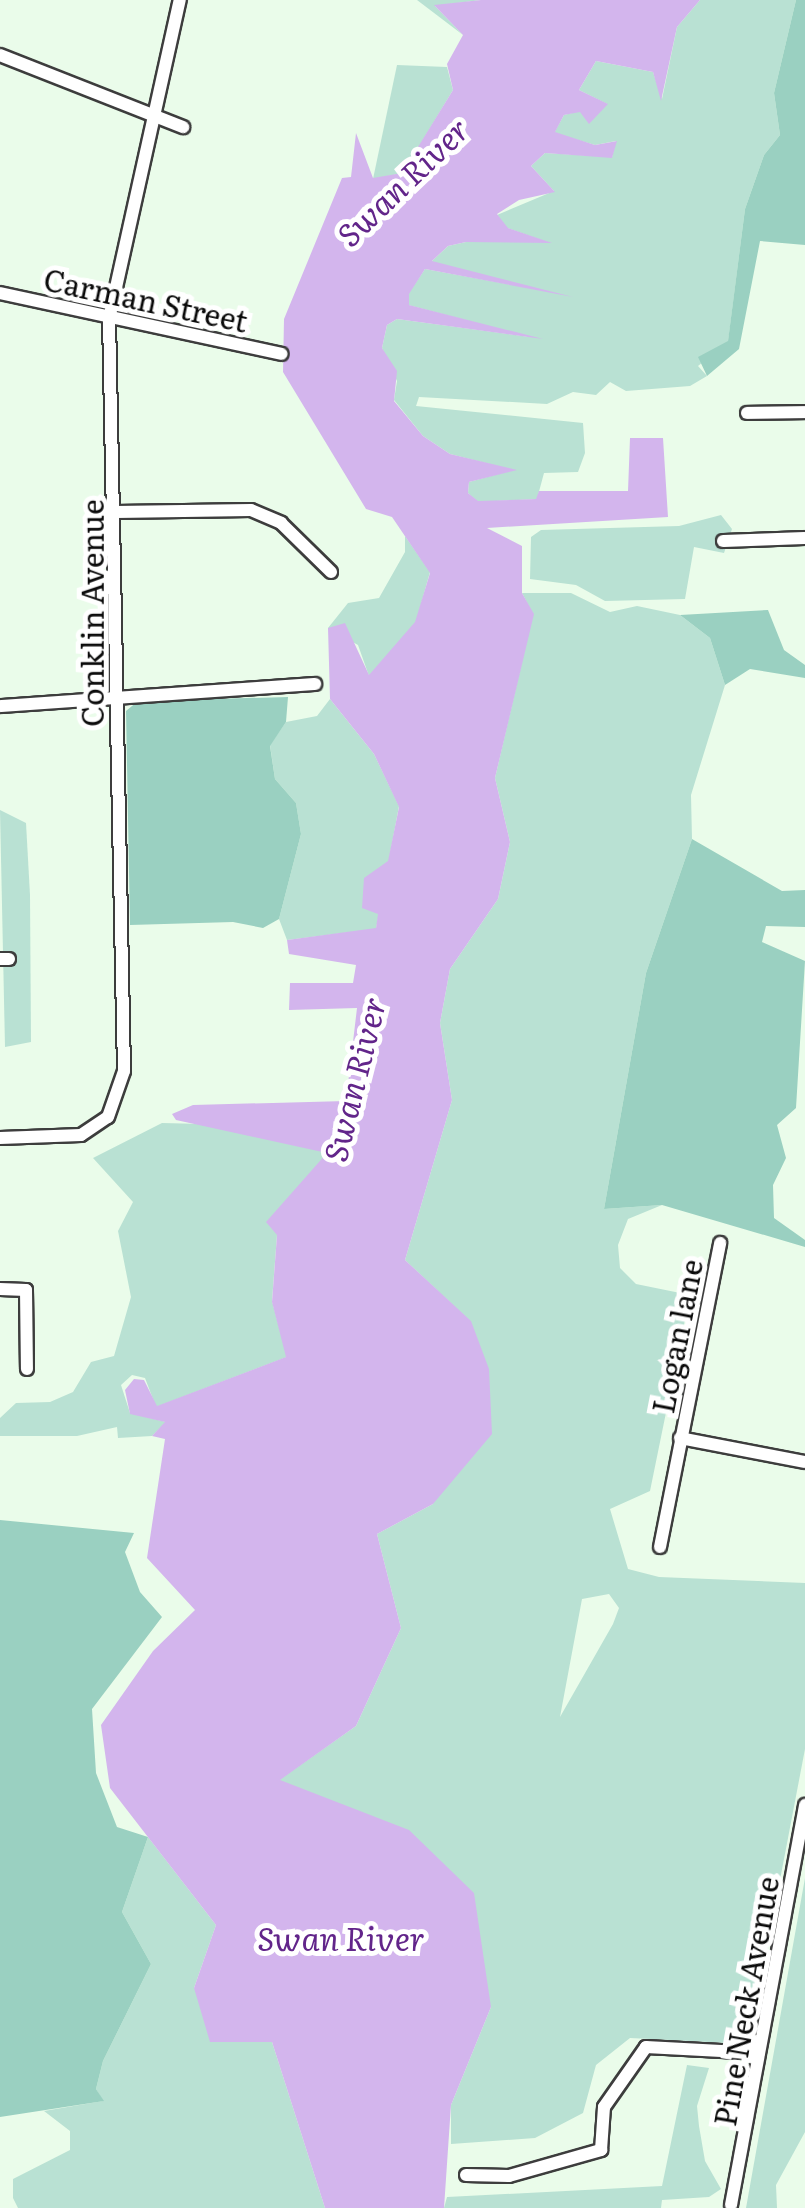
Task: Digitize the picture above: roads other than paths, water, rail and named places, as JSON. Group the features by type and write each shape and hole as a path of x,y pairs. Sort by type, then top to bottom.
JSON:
{"street":[{"name":"Conklin Avenue","path":"0,1138 81,1135 108,1117 118,1100 124,1071 116,512 108,320 180,0"},
{"path":"0,56 154,112 184,127"},
{"name":"Carman Street","path":"0,293 108,320 281,354"},
{"path":"747,413 805,412"},
{"path":"116,512 252,510 281,523 331,572"},
{"path":"723,541 805,538"},
{"path":"0,706 315,684"},
{"name":"Logan lane","path":"660,1547 720,1243"},
{"path":"0,1290 26,1290 27,1369"},
{"path":"680,1438 805,1462"},
{"name":"Pine Neck Avenue","path":"731,2205 743,2168 758,2053 805,1805"},
{"path":"466,2175 509,2176 601,2150 604,2107 646,2047 758,2053"}],"water":[{"name":"Swan River","path":"481,0 700,0 677,27 661,101 653,72 596,61 579,90 608,104 589,124 580,112 564,115 555,132 595,145 617,141 612,158 545,153 531,166 555,192 519,200 497,214 508,228 552,243 466,242 448,246 432,261 573,297 425,269 409,294 409,305 543,339 397,319 387,325 382,348 397,371 394,401 423,436 450,454 517,470 469,482 468,493 478,501 536,499 539,491 628,491 630,438 663,438 668,517 487,528 522,546 522,593 534,614 495,778 510,842 498,899 450,969 440,1023 452,1100 405,1260 471,1321 489,1369 492,1434 433,1504 377,1534 401,1628 356,1726 280,1780 409,1830 474,1893 491,2007 451,2105 444,2208 325,2208 272,2042 210,2042 194,1988 216,1925 110,1788 101,1725 153,1651 195,1610 147,1558 165,1439 152,1436 165,1422 130,1414 125,1390 134,1379 144,1380 157,1406 286,1357 272,1302 277,1235 266,1222 327,1153 176,1120 172,1114 193,1105 346,1101 357,1008 289,1010 290,983 353,983 356,965 289,954 287,940 376,928 378,914 362,908 364,878 388,861 399,807 374,754 330,699 328,628 345,623 369,675 415,622 430,573 392,517 366,509 283,372 284,319 342,178 351,177 356,133 373,178 402,173 453,90 447,64 463,35 434,5"}]}
